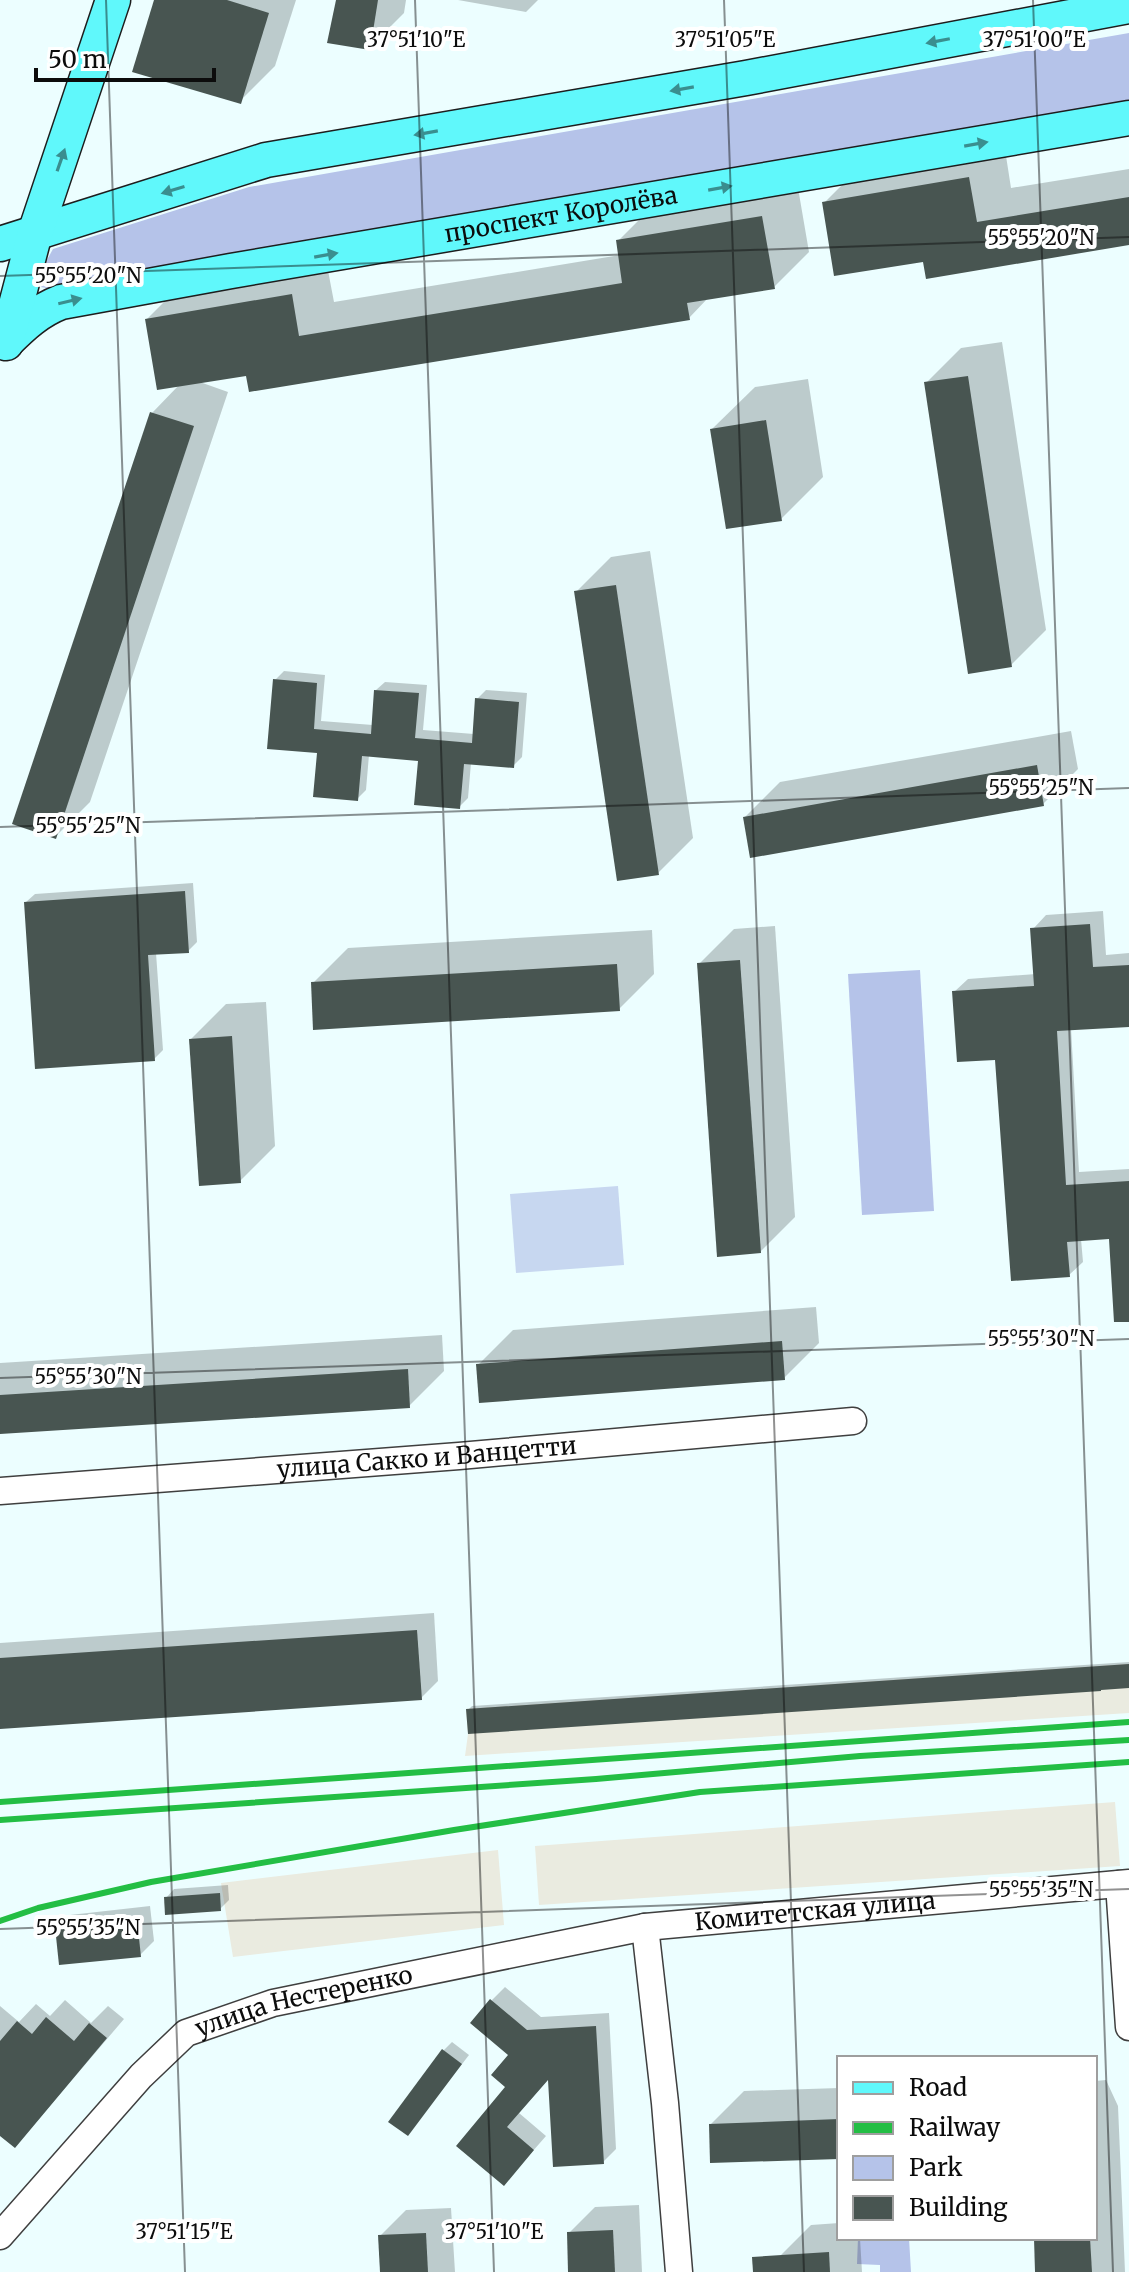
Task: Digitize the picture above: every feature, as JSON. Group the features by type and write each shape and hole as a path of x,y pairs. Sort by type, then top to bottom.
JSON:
{"main road":[{"path":"3,352 35,233 113,0"},
{"path":"0,244 266,160 746,78 1129,6"},
{"name":"проспект Королёва","path":"3,352 29,319 61,302 1129,118"}],"street":[{"name":"улица Сакко и Ванцетти","path":"0,1491 459,1456 853,1421"},
{"name":"Комитетская улица","path":"645,1927 1124,1884"},
{"path":"1124,1884 1129,2027"},
{"name":"улица Нестеренко","path":"0,2236 141,2076 186,2033 273,2003 645,1927"},
{"path":"645,1927 665,2103 679,2272"}],"shaded area":[{"path":"618,1186 624,1265 516,1273 510,1194"},
{"path":"1129,1664 1129,1713 465,1756 468,1734 466,1709"},
{"path":"1115,1802 1120,1866 539,1905 535,1846"},
{"path":"498,1850 504,1925 233,1957 221,1883"}],"green space":[{"path":"1129,33 1129,109 61,291 41,287 43,267 53,249 249,187"},
{"path":"920,970 934,1211 862,1215 848,974"},
{"path":"858,2240 909,2240 911,2272 880,2272 880,2265 857,2264"}],"building":[{"path":"154,0 227,0 269,13 241,104 132,72"},
{"path":"336,0 378,0 370,50 327,43"},
{"path":"969,177 977,222 1129,197 1129,245 926,279 923,262 834,276 822,202"},
{"path":"762,216 775,289 687,303 690,320 249,392 246,376 157,390 145,319 292,294 299,336 622,283 616,240"},
{"path":"968,376 1012,667 968,674 924,382"},
{"path":"150,412 194,426 56,839 12,824"},
{"path":"766,420 782,521 726,529 710,429"},
{"path":"616,585 659,875 617,881 574,591"},
{"path":"273,679 317,683 314,729 371,734 374,690 419,693 415,738 472,743 475,698 519,702 514,768 464,764 460,809 414,805 418,761 362,756 358,801 313,797 317,753 267,749"},
{"path":"1037,765 1044,806 750,858 743,817"},
{"path":"185,891 189,953 148,955 155,1061 35,1069 24,902"},
{"path":"1090,924 1093,967 1129,965 1129,1027 1057,1031 1066,1185 1129,1181 1129,1322 1114,1322 1109,1239 1067,1242 1070,1277 1011,1281 995,1060 957,1062 952,991 1034,986 1030,928"},
{"path":"740,960 761,1253 717,1257 697,963"},
{"path":"617,964 620,1011 313,1030 311,982"},
{"path":"232,1036 241,1183 199,1186 189,1039"},
{"path":"782,1341 785,1380 479,1403 476,1364"},
{"path":"408,1369 410,1408 0,1434 0,1395"},
{"path":"417,1630 422,1700 0,1729 0,1658"},
{"path":"1129,1664 1129,1688 1101,1691 468,1734 466,1709"},
{"path":"220,1893 221,1911 165,1915 164,1897"},
{"path":"137,1919 141,1957 59,1965 55,1927"},
{"path":"490,1999 527,2030 596,2026 604,2164 553,2167 548,2080 507,2127 534,2150 504,2186 456,2146 505,2087 491,2075 508,2055 470,2023"},
{"path":"46,2017 74,2041 89,2023 107,2038 15,2148 0,2136 0,2041 17,2021 32,2034"},
{"path":"442,2049 462,2064 408,2136 388,2122"},
{"path":"837,2119 837,2159 710,2163 709,2124"},
{"path":"613,2230 615,2272 568,2272 567,2232"},
{"path":"426,2233 428,2272 380,2272 378,2235"},
{"path":"1034,2240 1090,2240 1092,2272 1035,2272"},
{"path":"829,2252 830,2272 753,2272 752,2257"}],"railway":[{"path":"0,1802 1129,1722"},
{"path":"0,1820 596,1779 860,1756 1129,1740"},
{"path":"0,1921 38,1908 151,1882 700,1792 1129,1762"}]}
